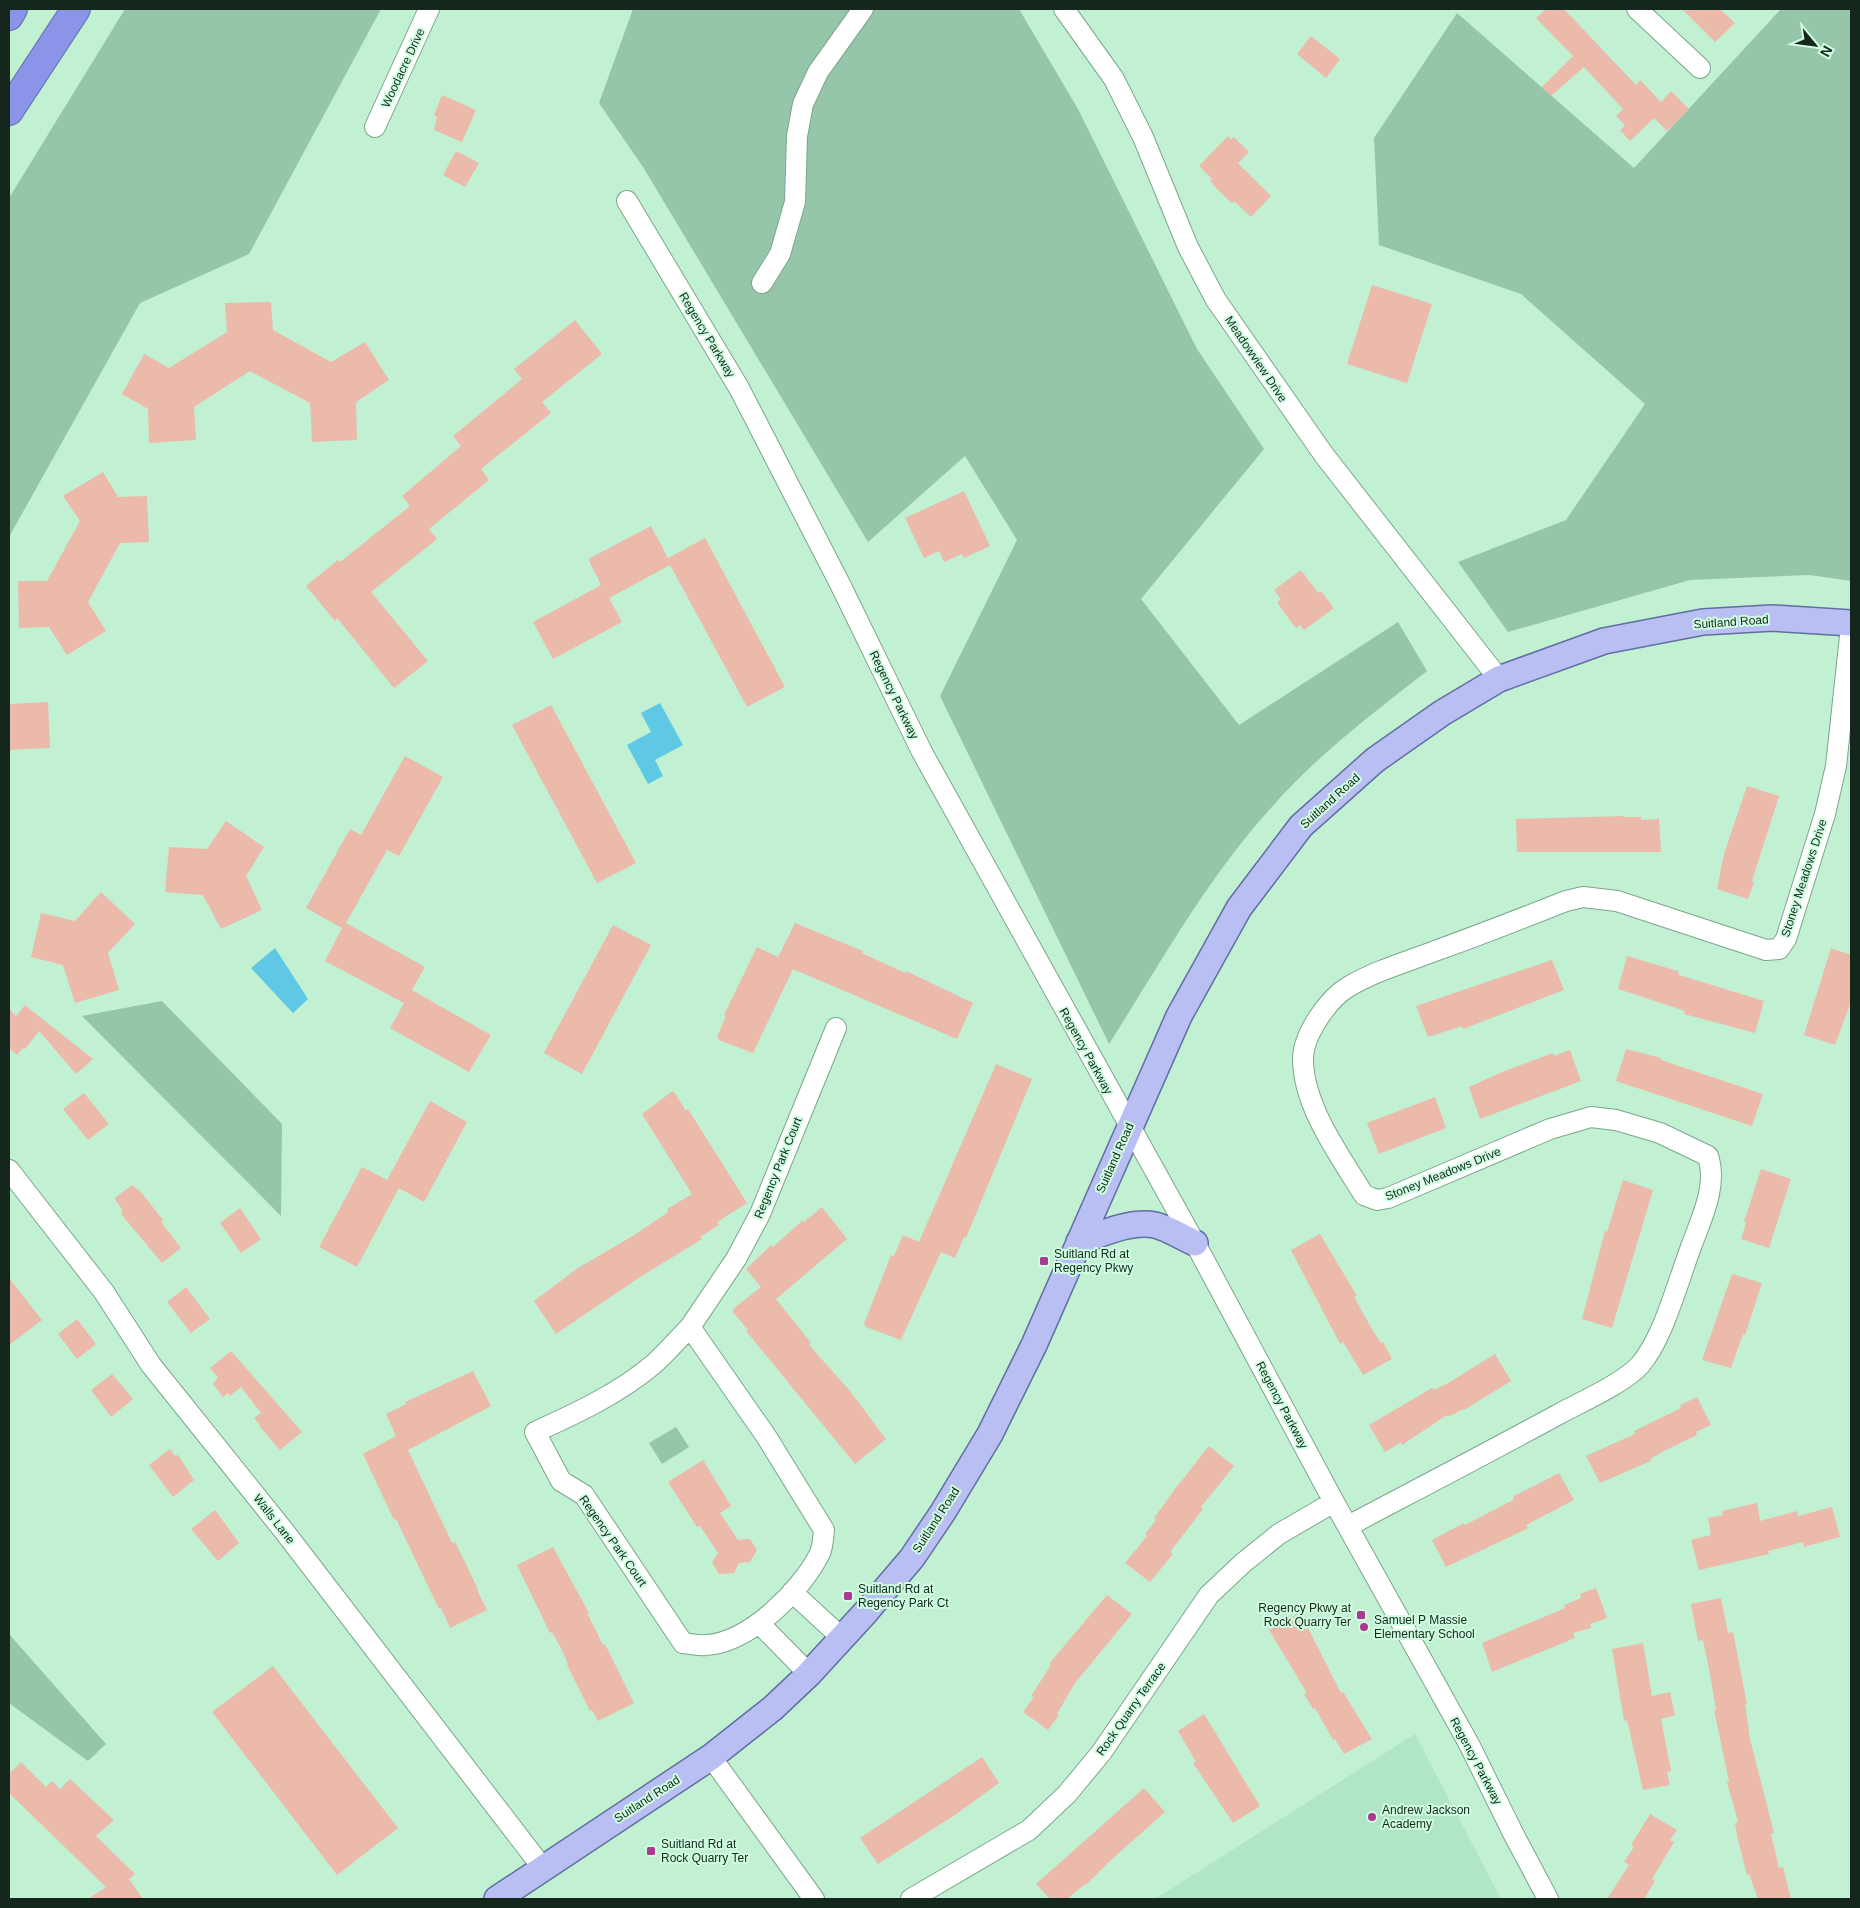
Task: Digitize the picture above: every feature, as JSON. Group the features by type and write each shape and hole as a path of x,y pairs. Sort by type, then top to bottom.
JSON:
{"highway":[{"path":"9,16 13,9"},
{"path":"9,111 76,9"}],"main road":[{"name":"Suitland Road","path":"497,1899 542,1867 711,1757 773,1708 809,1674 912,1558 943,1512 990,1434 1034,1345 1178,1016 1239,908 1301,826 1375,760 1442,713 1499,679 1604,641 1703,622 1772,618 1851,623"},
{"path":"1079,1242 1113,1230 1155,1225 1195,1243"}],"street":[{"name":"Woodacre Drive","path":"376,126 429,9"},
{"path":"762,283 780,254 795,202 797,136 803,104 818,72 863,9"},
{"name":"Meadowview Drive","path":"1064,9 1114,79 1143,137 1188,247 1216,300 1324,455 1499,679"},
{"path":"1637,9 1700,68"},
{"name":"Regency Parkway","path":"627,201 739,388 840,584 922,752 1195,1243 1444,1703 1469,1744 1548,1899"},
{"name":"Stoney Meadows Drive","path":"1348,1526 1626,1377 1640,1365 1657,1338 1670,1305 1706,1204 1713,1170 1708,1156 1660,1133 1616,1120 1591,1117 1550,1130 1388,1198 1377,1200 1364,1195 1314,1110 1303,1058 1307,1038 1320,1014 1346,988 1382,971 1566,901 1583,897 1617,901 1766,950 1778,949 1786,939 1825,814 1833,776 1851,627"},
{"name":"Regency Park Court","path":"690,1327 766,1436 824,1530 821,1551 811,1569 792,1592 759,1623 734,1638 707,1645 683,1643 584,1495 561,1481 535,1432 578,1413 609,1395 654,1363 690,1327 736,1259 760,1214 836,1028"},
{"name":"Walls Lane","path":"9,1170 104,1292 151,1365 284,1531 542,1867"},
{"name":"Rock Quarry Terrace","path":"911,1899 1029,1830 1068,1794 1112,1737 1209,1595 1243,1563 1279,1534 1334,1502"},
{"path":"792,1592 842,1638"},
{"path":"759,1623 809,1674"},
{"path":"711,1757 814,1899"}],"shaded area":[{"path":"125,9 381,9 249,254 140,303 9,537 9,198"},
{"path":"633,9 1019,9 1078,109 1197,349 1264,449 1141,599 1239,725 1398,622 1427,671 1325,753 1270,809 1204,893 1109,1044 940,696 1017,540 965,456 868,542 643,167 599,103"},
{"path":"1781,9 1851,9 1851,581 1810,575 1690,580 1508,632 1458,562 1566,520 1645,404 1521,294 1379,245 1374,138 1457,13 1634,168"},
{"path":"162,1001 282,1124 281,1216 82,1016"},
{"path":"676,1427 689,1447 662,1464 649,1443"},
{"path":"9,1634 106,1744 88,1761 9,1703"},
{"name":"Andrew Jackson Academy","path":"1415,1734 1501,1899 1155,1899"}],"water":[{"path":"660,703 683,745 655,760 663,776 648,784 627,745 651,732 641,713"},
{"path":"275,948 308,999 293,1013 251,968"}],"building":[{"path":"1546,9 1564,9 1636,85 1640,80 1661,102 1671,91 1689,109 1667,131 1654,118 1630,141 1620,130 1625,125 1616,116 1623,109 1584,67 1551,96 1542,87 1573,56 1536,18"},
{"path":"1682,9 1720,9 1735,23 1715,42"},
{"path":"1311,36 1340,59 1326,78 1297,54"},
{"path":"442,95 476,110 462,142 434,130 437,117 434,115"},
{"path":"1228,136 1231,139 1234,137 1249,152 1238,163 1271,196 1251,217 1234,201 1232,203 1220,192 1210,181 1212,179 1199,166"},
{"path":"456,151 479,163 465,187 443,175"},
{"path":"1372,285 1432,304 1407,383 1347,364"},
{"path":"271,302 273,330 331,362 365,342 389,380 356,402 357,440 312,442 310,403 250,371 194,407 196,440 149,443 148,409 122,394 144,354 169,368 227,332 225,303"},
{"path":"575,320 602,354 542,402 551,413 481,469 489,480 429,529 437,539 371,592 428,661 394,688 337,618 335,621 306,586 338,560 340,562 410,506 402,496 461,446 453,436 522,379 514,369"},
{"path":"103,472 118,497 147,496 149,542 120,543 88,602 106,631 67,655 49,627 19,628 18,581 47,581 80,521 63,496"},
{"path":"964,491 990,546 964,558 962,554 944,562 939,551 924,558 905,518"},
{"path":"651,526 668,558 705,538 785,687 747,707 670,565 609,598 622,622 553,659 533,622 601,585 588,559"},
{"path":"1301,570 1318,593 1321,591 1334,608 1304,630 1300,625 1296,628 1286,615 1277,602 1281,599 1274,590"},
{"path":"48,702 50,748 9,750 9,704"},
{"path":"551,705 636,863 597,883 512,725"},
{"path":"405,756 443,777 399,856 387,850 346,923 425,967 412,990 491,1035 469,1072 390,1028 404,1003 325,961 342,928 306,908 350,829 361,835"},
{"path":"1747,786 1779,796 1748,899 1717,889 1724,854"},
{"path":"1641,817 1641,820 1659,819 1661,852 1517,852 1516,819"},
{"path":"226,821 264,847 246,876 262,910 221,929 203,895 165,892 169,847 207,849"},
{"path":"101,892 135,924 108,953 119,990 75,1003 63,965 31,957 41,913 75,921"},
{"path":"795,923 863,951 862,953 905,973 906,971 973,1003 957,1039 793,969 753,1053 719,1040 717,1037 726,1016 724,1015 757,947 778,957"},
{"path":"613,925 651,945 582,1074 544,1053"},
{"path":"1831,948 1851,955 1851,1002 1835,1045 1804,1035"},
{"path":"1627,956 1678,971 1679,975 1764,1001 1755,1033 1684,1014 1685,1011 1618,989"},
{"path":"1552,960 1564,990 1463,1029 1462,1026 1428,1037 1416,1006"},
{"path":"25,1005 93,1059 76,1074 39,1031 25,1049 23,1048 17,1055 9,1048 9,1009 16,1016"},
{"path":"1626,1049 1661,1058 1661,1060 1763,1094 1752,1126 1616,1081"},
{"path":"1570,1050 1581,1081 1480,1119 1469,1087 1502,1072 1553,1053 1554,1056"},
{"path":"996,1064 1032,1079 966,1238 964,1237 955,1258 941,1252 901,1340 866,1327 864,1324 891,1255 894,1256 903,1235 919,1242"},
{"path":"671,1092 674,1092 686,1111 688,1109 747,1203 717,1222 719,1225 700,1237 702,1239 637,1279 556,1334 534,1301 578,1268 636,1234 668,1212 667,1209 692,1194 642,1114"},
{"path":"84,1093 109,1124 88,1140 63,1109"},
{"path":"1435,1097 1446,1128 1379,1154 1367,1123"},
{"path":"430,1101 467,1122 424,1202 399,1188 357,1267 319,1247 362,1167 387,1180"},
{"path":"1761,1169 1791,1179 1769,1248 1741,1239 1746,1223 1744,1222"},
{"path":"1623,1180 1653,1190 1612,1328 1582,1319 1605,1231 1607,1232"},
{"path":"132,1185 141,1192 163,1220 161,1222 181,1248 162,1263 121,1214 122,1209 116,1201 115,1198"},
{"path":"822,1207 847,1239 776,1299 811,1343 809,1345 850,1391 886,1439 855,1464 746,1331 748,1330 733,1312 733,1309 761,1287 746,1269 771,1245 773,1247 803,1220 804,1222"},
{"path":"240,1208 261,1239 241,1253 220,1223"},
{"path":"1320,1234 1357,1296 1354,1297 1372,1329 1381,1343 1383,1342 1392,1359 1363,1375 1343,1342 1340,1344 1291,1250"},
{"path":"1732,1274 1762,1283 1745,1335 1743,1334 1731,1368 1702,1360"},
{"path":"9,1278 42,1320 9,1345"},
{"path":"186,1287 210,1319 191,1333 167,1302"},
{"path":"77,1319 96,1344 77,1359 58,1334"},
{"path":"231,1351 302,1432 280,1450 254,1418 261,1413 241,1387 230,1396 228,1393 223,1397 213,1384 218,1377 210,1368"},
{"path":"1495,1354 1511,1381 1464,1410 1448,1417 1447,1415 1402,1445 1401,1442 1385,1452 1369,1425 1432,1388 1434,1390 1450,1382"},
{"path":"473,1371 491,1406 408,1450 452,1543 455,1542 487,1610 450,1628 396,1519 394,1520 363,1454 396,1436 386,1414 406,1404 405,1402"},
{"path":"112,1374 133,1399 111,1417 91,1390"},
{"path":"1697,1397 1711,1425 1696,1432 1697,1435 1650,1459 1651,1461 1600,1483 1586,1456 1635,1434 1634,1431 1681,1408 1680,1405"},
{"path":"1209,1446 1234,1466 1201,1507 1203,1509 1170,1552 1173,1554 1150,1582 1125,1563 1147,1536 1145,1534 1156,1520 1154,1518"},
{"path":"170,1449 175,1456 178,1455 194,1480 173,1497 149,1465"},
{"path":"703,1460 731,1506 720,1513 738,1540 750,1539 757,1550 750,1562 739,1563 734,1573 719,1574 712,1562 718,1553 700,1526 697,1527 668,1482"},
{"path":"1559,1473 1574,1500 1526,1525 1528,1528 1446,1567 1432,1540 1513,1500 1514,1496"},
{"path":"1757,1503 1760,1521 1797,1511 1798,1516 1832,1507 1840,1537 1804,1547 1803,1542 1768,1551 1769,1554 1699,1570 1691,1540 1711,1535 1708,1518 1723,1515 1722,1511"},
{"path":"215,1510 239,1543 218,1561 191,1529"},
{"path":"553,1547 589,1613 587,1613 603,1645 605,1644 634,1703 598,1721 592,1710 590,1711 567,1665 562,1650 552,1632 550,1633 517,1565"},
{"path":"1596,1588 1607,1618 1590,1624 1591,1628 1573,1633 1575,1638 1492,1672 1482,1643 1565,1608 1564,1605 1581,1598 1580,1594"},
{"path":"1107,1595 1132,1614 1075,1683 1057,1714 1059,1715 1048,1730 1023,1712 1034,1697 1031,1696 1051,1665 1049,1664"},
{"path":"1721,1598 1728,1633 1733,1632 1747,1704 1745,1704 1750,1739 1774,1833 1771,1834 1779,1868 1783,1867 1791,1899 1758,1899 1749,1874 1747,1875 1738,1840 1735,1823 1738,1822 1727,1782 1729,1781 1714,1710 1716,1710 1710,1674 1703,1640 1698,1641 1691,1604"},
{"path":"1297,1614 1306,1630 1308,1628 1341,1693 1343,1692 1372,1739 1344,1754 1335,1739 1333,1740 1315,1708 1313,1709 1304,1694 1307,1693 1269,1630"},
{"path":"1643,1643 1652,1696 1670,1692 1675,1715 1661,1719 1671,1771 1667,1772 1670,1785 1643,1790 1627,1720 1624,1721 1612,1649"},
{"path":"273,1666 398,1828 337,1875 212,1712"},
{"path":"1204,1714 1260,1806 1233,1823 1193,1763 1196,1762 1178,1731"},
{"path":"982,1757 999,1783 955,1815 878,1864 860,1838"},
{"path":"21,1762 46,1787 52,1781 60,1789 70,1779 114,1820 96,1836 135,1874 129,1879 143,1899 88,1899 106,1887 9,1793 9,1774"},
{"path":"1144,1788 1165,1812 1086,1885 1067,1899 1050,1899 1036,1884"},
{"path":"1650,1814 1677,1830 1670,1840 1674,1842 1652,1879 1655,1881 1644,1899 1607,1899 1629,1865 1624,1862 1634,1847 1631,1845"}],"place":[{"name":"Suitland Rd at Regency Pkwy","path":"1044,1261"},
{"name":"Suitland Rd at Regency Park Ct","path":"848,1596"},
{"name":"Regency Pkwy at Rock Quarry Ter","path":"1361,1615"},
{"name":"Samuel P Massie Elementary School","path":"1364,1627"},
{"name":"Andrew Jackson Academy","path":"1372,1817"},
{"name":"Suitland Rd at Rock Quarry Ter","path":"651,1851"}]}
